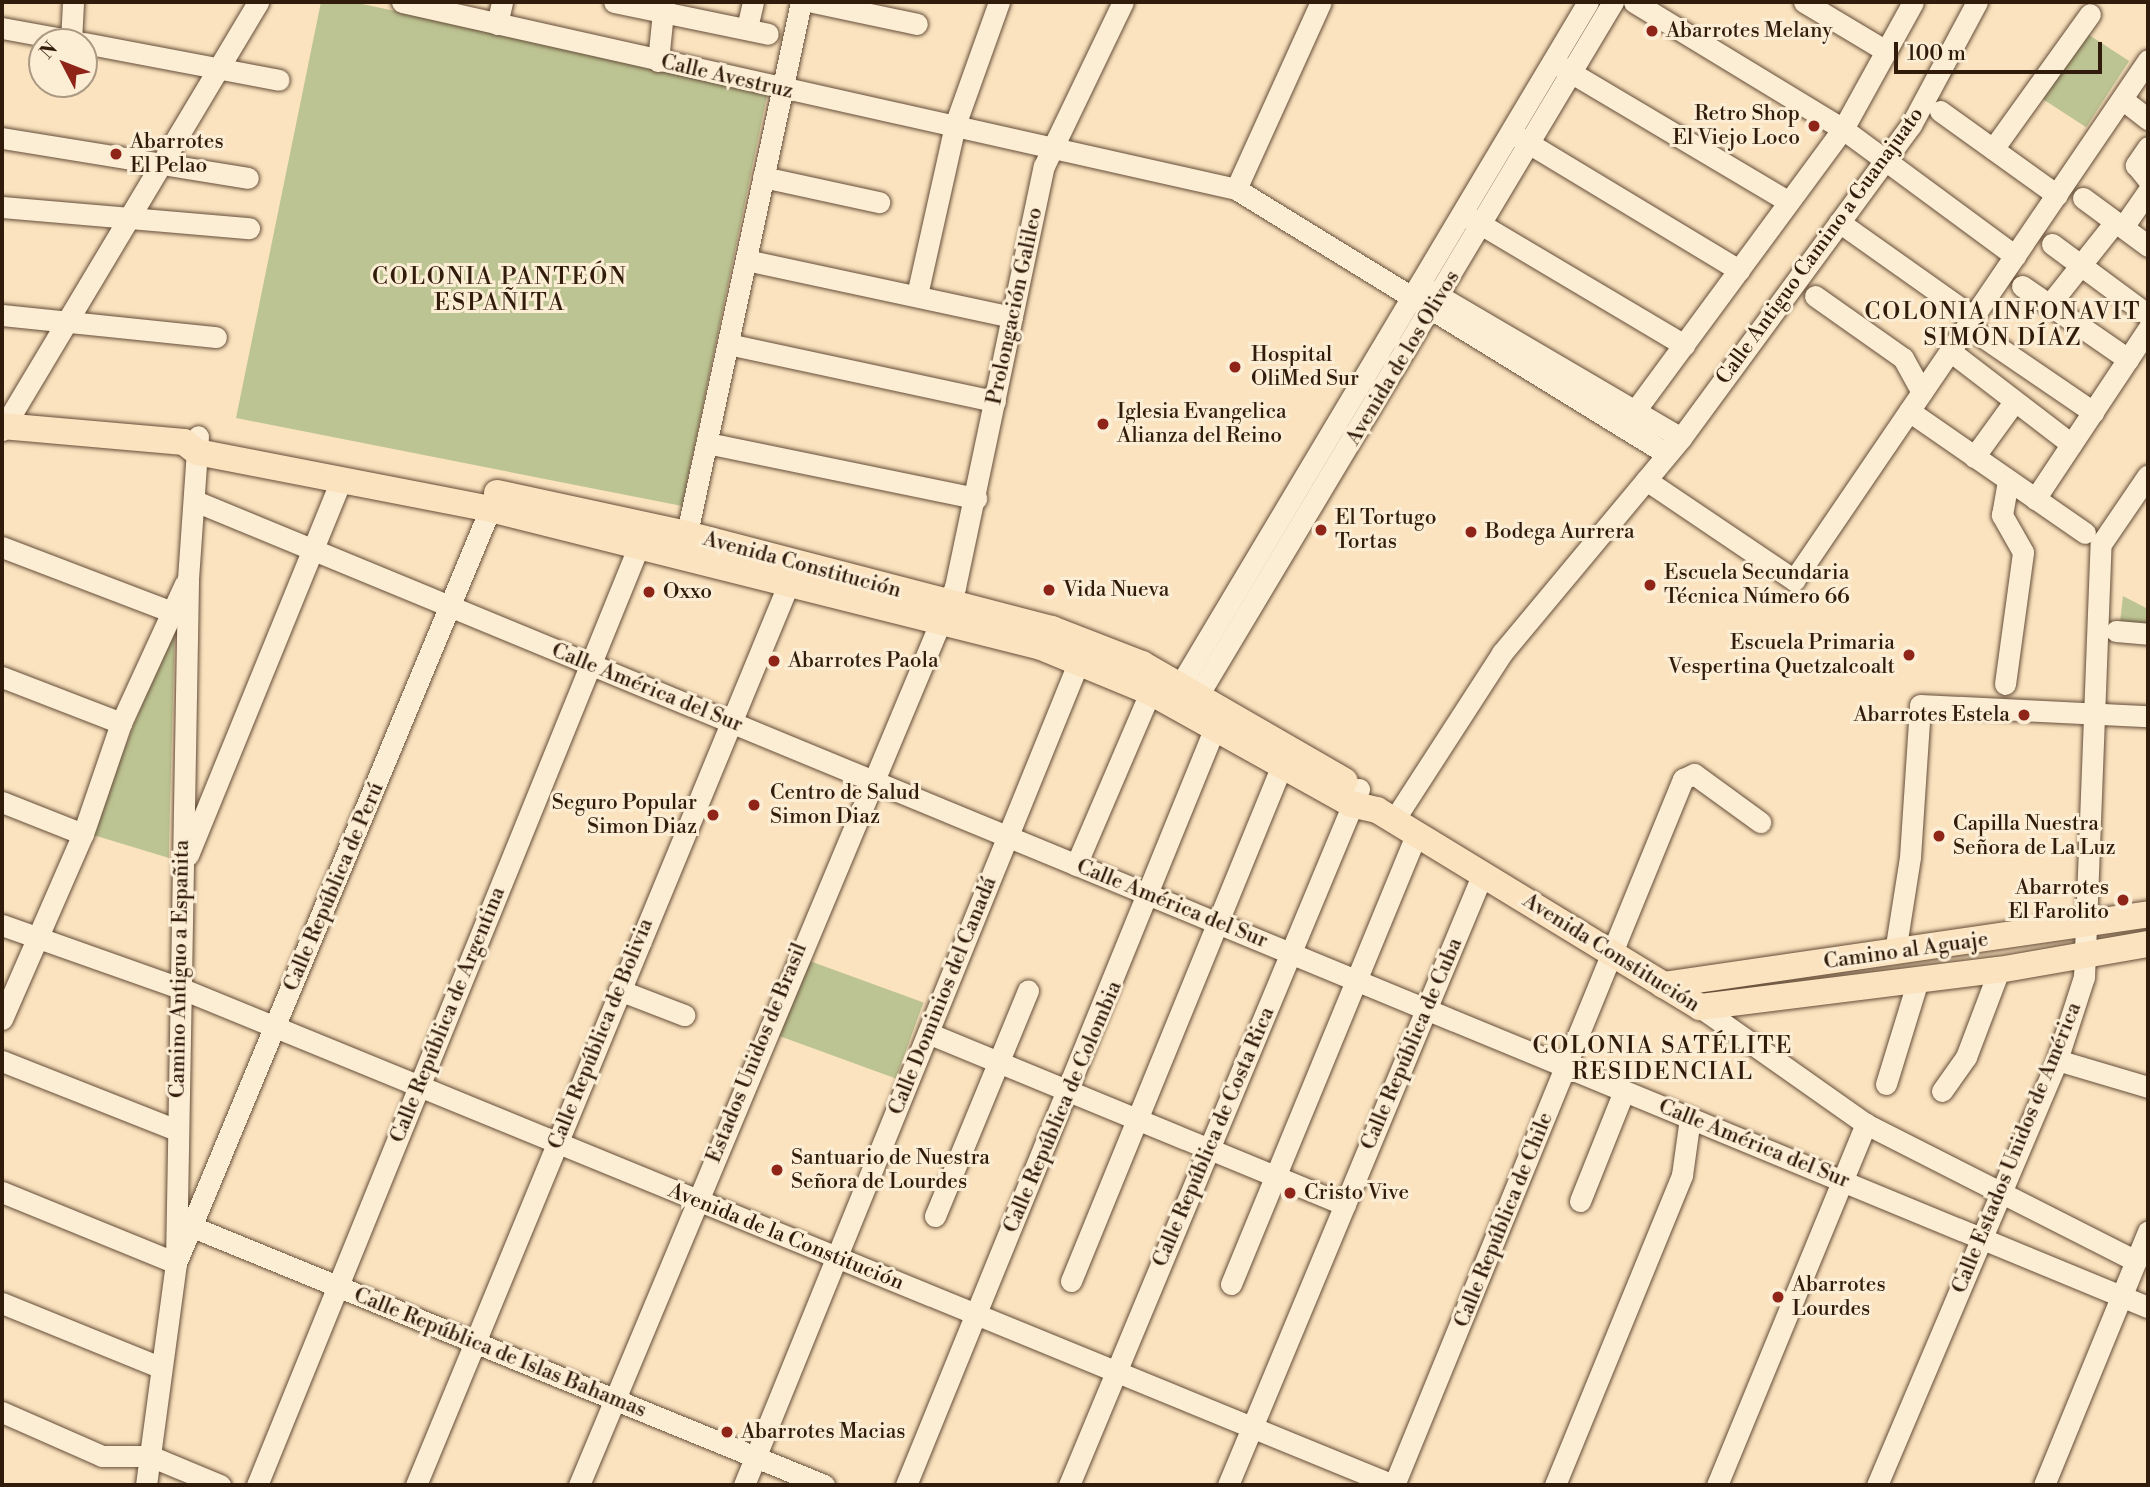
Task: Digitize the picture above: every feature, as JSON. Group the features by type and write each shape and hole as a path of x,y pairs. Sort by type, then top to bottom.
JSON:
{"main road":[{"name":"Avenida Constitución","path":"3,427 193,443 347,460 943,612 1177,697 1214,727 1282,765 1355,797"},
{"name":"Avenida Constitución","path":"193,443 639,545 685,545 788,584 1052,629 1355,797 1700,1007"},
{"name":"Camino al Aguaje","path":"1663,985 2090,925 2148,914"},
{"name":"Camino al Aguaje","path":"1700,1007 1999,970 2147,946"}],"street":[{"path":"73,2 76,28"},
{"path":"3,427 258,2"},
{"name":"Calle Avestruz","path":"402,2 782,90 1052,145 1236,189 1674,446"},
{"path":"497,24 502,2"},
{"path":"614,2 768,34"},
{"path":"747,28 753,2"},
{"path":"685,545 801,2"},
{"path":"813,2 917,24"},
{"path":"917,295 955,125 999,2"},
{"name":"Prolongación Galileo","path":"943,612 976,498 1012,317 1052,145 1123,2"},
{"path":"1236,189 1321,2"},
{"name":"Avenida de los Olivos","path":"1422,296 1483,225 1552,63 1588,2"},
{"name":"Avenida de los Olivos","path":"1076,865 1177,697 1358,413 1464,214 1572,71 1613,2"},
{"path":"1634,2 1843,129 2015,256"},
{"path":"1804,2 1886,51"},
{"path":"1629,418 1843,129 1913,2"},
{"name":"Calle Antiguo Camino a Guanajuato","path":"1230,1284 1356,980 1396,821 1502,653 1674,446 1911,125 1977,2"},
{"path":"658,61 669,13"},
{"path":"1993,149 2090,14"},
{"path":"2,28 28,33"},
{"path":"98,46 279,80"},
{"path":"1646,480 1794,580 1922,392 1959,357 2015,256 2148,60"},
{"path":"1552,63 1572,71 1789,202"},
{"path":"2122,99 2148,120"},
{"path":"1940,111 2057,195"},
{"path":"2,138 161,166 248,178"},
{"path":"1522,138 1739,270"},
{"path":"2148,147 2136,165 2148,180"},
{"path":"763,177 879,202"},
{"path":"2049,305 2148,191"},
{"path":"2083,198 2148,246"},
{"path":"2,207 249,228"},
{"path":"1464,214 1684,345"},
{"path":"1839,222 1975,327 2093,412"},
{"path":"2052,244 2148,315"},
{"path":"746,260 1012,317"},
{"path":"2022,286 2128,359"},
{"path":"1815,296 1903,358 1922,392"},
{"path":"2,315 216,337"},
{"path":"2035,499 2148,329"},
{"path":"728,344 995,401"},
{"path":"1959,357 2071,444"},
{"path":"1974,457 2014,402"},
{"path":"1909,411 2085,533"},
{"path":"2,1019 83,834 121,723 179,615 188,579 195,501 193,443"},
{"path":"707,443 976,498"},
{"name":"Calle Estados Unidos de América","path":"1877,1485 2057,1060 2088,955 2101,544 2148,475"},
{"path":"183,867 342,478"},
{"path":"2005,684 2023,552 2002,515 2008,481"},
{"name":"Calle América del Sur","path":"195,501 2148,1307"},
{"name":"Calle República de Perú","path":"184,1224 275,1028 452,607 489,509"},
{"name":"Calle República de Argentina","path":"257,1485 639,545"},
{"path":"2,547 179,615"},
{"name":"Calle República de Bolivia","path":"416,1485 729,721 788,584"},
{"name":"Estados Unidos de Brasil","path":"579,1485 870,780 943,612"},
{"name":"Camino Antiguo a Españita","path":"146,1485 160,1367 184,1224 176,1130 183,867 179,615"},
{"path":"2116,631 2148,634"},
{"name":"Calle Dominios del Canadá","path":"744,1485 1079,661"},
{"path":"2,677 121,723"},
{"path":"1895,952 1910,857 1920,705 2148,716"},
{"name":"Calle República de Colombia","path":"906,1485 1151,895 1214,727"},
{"path":"1071,1281 1282,765"},
{"name":"Calle República de Chile","path":"1393,1485 1688,774 1760,822"},
{"name":"Calle República de Costa Rica","path":"1069,1485 1355,797"},
{"path":"2,802 83,834"},
{"name":"Calle República de Cuba","path":"1228,1485 1483,873"},
{"name":"Avenida de la Constitución","path":"2,925 180,988 1393,1485"},
{"path":"1942,1091 1966,1056 1999,970"},
{"path":"1886,1084 1917,980"},
{"path":"619,989 684,1015"},
{"path":"935,1216 1028,990"},
{"name":"Avenida Constitución","path":"1700,1007 1866,1124 2136,1261"},
{"path":"928,1033 1345,1205"},
{"path":"2057,1060 2148,1087"},
{"path":"2,1061 176,1130"},
{"path":"1580,1201 1624,1091"},
{"path":"1555,1485 1682,1175 1690,1118"},
{"path":"1717,1485 1866,1124"},
{"path":"2,1192 176,1263"},
{"name":"Calle República de Islas Bahamas","path":"184,1224 824,1485"},
{"path":"2044,1485 2148,1232"},
{"path":"2,1303 160,1367"},
{"path":"2,1412 102,1456 150,1456 220,1485"}],"green space":[{"path":"321,2 353,2 768,91 682,506 236,418"},
{"path":"2083,31 2129,61 2086,127 2040,97"},
{"path":"2123,596 2148,609 2148,624 2120,622"},
{"path":"175,623 169,845 169,858 90,834"},
{"path":"807,960 924,1002 896,1079 779,1036"}],"place":[{"name":"Abarrotes Melany","path":"1652,31"},
{"name":"Retro Shop El Viejo Loco","path":"1814,126"},
{"name":"Abarrotes El Pelao","path":"116,154"},
{"name":"Hospital OliMed Sur","path":"1235,367"},
{"name":"Iglesia Evangelica Alianza del Reino","path":"1103,424"},
{"name":"El Tortugo Tortas","path":"1321,530"},
{"name":"Bodega Aurrera","path":"1471,532"},
{"name":"Escuela Secundaria Técnica Número 66","path":"1650,585"},
{"name":"Vida Nueva","path":"1049,590"},
{"name":"Oxxo","path":"649,592"},
{"name":"Escuela Primaria Vespertina Quetzalcoalt","path":"1909,655"},
{"name":"Abarrotes Paola","path":"774,661"},
{"name":"Abarrotes Estela","path":"2024,715"},
{"name":"Centro de Salud Simon Diaz","path":"754,805"},
{"name":"Seguro Popular Simon Diaz","path":"713,815"},
{"name":"Capilla Nuestra Señora de La Luz","path":"1939,836"},
{"name":"Abarrotes El Farolito","path":"2123,900"},
{"name":"Santuario de Nuestra Señora de Lourdes","path":"777,1170"},
{"name":"Cristo Vive","path":"1290,1193"},
{"name":"Abarrotes Lourdes","path":"1778,1297"},
{"name":"Abarrotes Macias","path":"727,1432"}],"district":[{"name":"COLONIA PANTEÓN ESPAÑITA","path":"500,290"},
{"name":"COLONIA INFONAVIT SIMÓN DÍAZ","path":"2003,325"},
{"name":"COLONIA SATÉLITE RESIDENCIAL","path":"1663,1059"}]}
